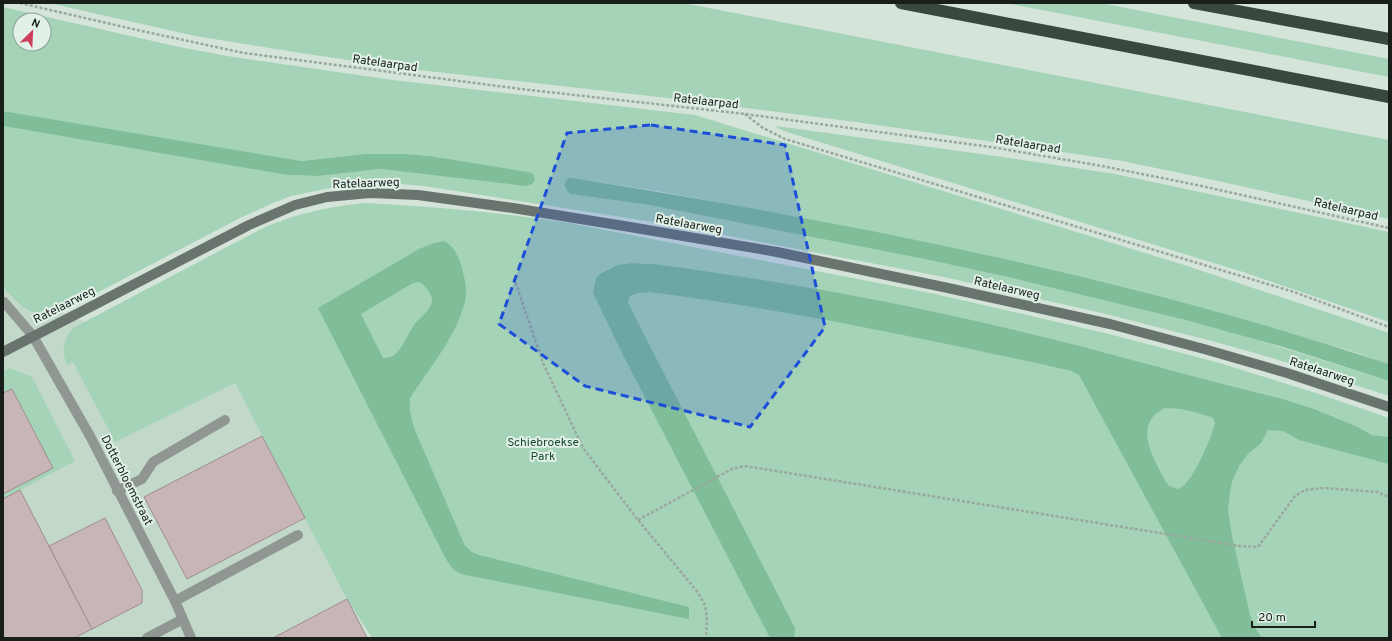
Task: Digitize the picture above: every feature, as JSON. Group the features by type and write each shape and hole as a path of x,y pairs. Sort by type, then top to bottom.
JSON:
{"highway":[{"path":"901,3 1389,97"},
{"path":"1194,3 1389,39"},
{"path":"1363,35 1389,36"}],"street":[{"name":"Ratelaarweg","path":"3,352 249,225 295,205 327,197 370,193 418,195 637,228 776,252 948,288 1110,324 1204,349 1287,373 1389,407"},
{"name":"Dotterbloemstraat","path":"3,302 33,336 90,436 175,601 192,638"},
{"path":"117,491 142,479 153,462 225,420"},
{"path":"175,601 298,535"},
{"path":"147,638 183,619"}],"path":[{"name":"Ratelaarpad","path":"20,3 244,53 514,88 744,114 991,147 1102,166 1197,185 1389,228"},
{"path":"744,114 763,128 785,139 1294,292 1389,327"},
{"path":"514,278 543,363 583,448 638,520 696,590 704,603 708,620 706,638"},
{"path":"638,520 732,469 745,466 1240,546 1258,547 1295,496 1305,490 1332,488 1377,492 1389,497"}],"highlighted area":[{"path":"651,125 785,145 825,327 750,427 585,386 499,324 567,133"}],"shaded area":[{"path":"3,111 302,161 364,154 406,154 430,156 528,172 533,174 535,180 532,184 526,186 381,169 319,176 287,175 3,126"},
{"path":"568,178 778,213 984,254 1087,278 1188,304 1389,364 1389,381 1283,347 1182,319 1012,278 929,260 649,205 570,194 564,184"},
{"path":"444,241 448,243 456,252 462,268 466,286 466,296 463,309 451,336 410,398 410,411 414,428 465,546 472,552 479,555 689,607 689,619 461,574 454,570 447,561 318,308 419,249","holes":["418,282 426,287 432,297 432,302 428,310 414,325 398,351 389,358 383,358 361,314 413,283"]},
{"path":"632,263 655,264 745,277 879,300 1045,337 1283,399 1315,409 1358,427 1372,435 1389,437 1389,464 1299,440 1283,431 1268,430 1261,443 1248,454 1239,466 1232,482 1228,510 1232,536 1250,615 1254,626 1262,638 1222,638 1079,375 1071,371 966,348 808,317 702,299 649,292 638,293 630,296 628,302 635,317 795,628 794,638 770,638 624,357 593,293 596,278 600,274 617,265","holes":["1165,408 1189,411 1207,416 1213,418 1215,423 1206,447 1192,475 1182,487 1177,489 1169,486 1166,482 1151,453 1148,442 1147,432 1149,423 1155,415"]},
{"path":"3,288 235,382 369,638 3,638"}],"green space":[{"path":"49,3 683,3 1389,140 1389,219 1122,161 856,122 676,99 410,69 314,55 195,36"},
{"path":"1006,3 1100,3 1389,59 1389,77"},
{"path":"3,7 25,12 12,12 12,52 52,52 52,18 179,47 233,57 393,80 695,115 1181,264 1389,333 1389,364 1348,350 1229,316 1086,278 839,225 663,192 572,178 568,178 564,184 567,191 570,194 649,205 929,260 1149,310 1235,333 1389,381 1389,396 1269,357 1212,341 1106,314 944,277 666,224 424,186 380,182 340,186 291,196 273,203 240,218 70,307 48,314 32,312 25,308 18,303 3,287 3,126 287,175 319,176 381,169 531,173 430,156 407,154 364,154 302,161 3,111"},
{"path":"776,126 1115,174 1389,232 1389,322 1243,272 787,132 777,128"},
{"name":"Schiebroekse Park","path":"365,203 467,210 569,223 935,294 1109,334 1216,362 1316,393 1389,418 1389,437 1372,435 1358,427 1316,409 1283,399 1045,337 879,300 790,284 655,264 625,264 608,269 1389,441 1389,638 372,638 347,599 235,383 115,442 73,362 67,365 64,355 65,341 73,328 263,228 313,211"},
{"path":"9,368 32,377 75,461 3,499 3,372"}],"building":[{"path":"12,389 53,468 3,494 3,393"},
{"path":"262,436 305,518 187,579 144,497"},
{"path":"20,490 92,629 74,638 3,638 3,499"},
{"path":"105,518 142,590 142,603 92,629 49,546"},
{"path":"347,599 367,638 273,638"}]}
